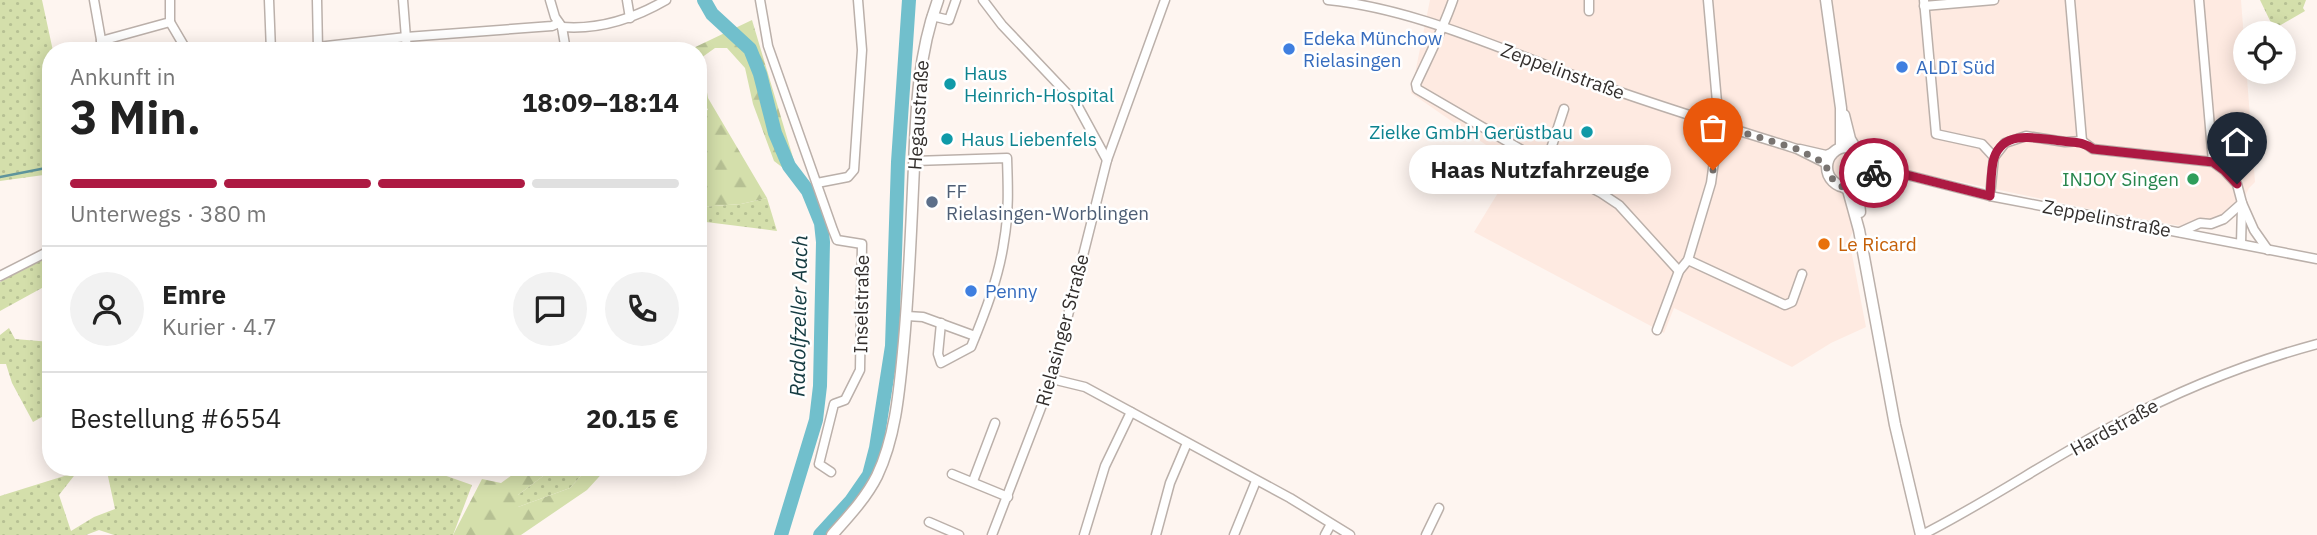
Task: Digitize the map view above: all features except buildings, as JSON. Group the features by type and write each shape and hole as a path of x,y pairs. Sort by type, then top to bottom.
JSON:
{"main road":[{"name":"Hegaustraße","path":"832,535 863,498 880,469 891,436 907,316 921,63 938,0"},
{"path":"1826,0 1841,108 1836,150 1826,164 1830,179 1848,190 1859,230 1895,425 1921,535"},
{"path":"1841,108 1848,124 1850,139 1865,157 1866,169 1857,184 1859,230"},
{"path":"1836,150 1856,149"},
{"path":"1844,187 1857,184"}],"street":[{"path":"94,0 101,41 170,22"},
{"path":"170,0 170,22 182,42"},
{"path":"269,0 271,42"},
{"path":"317,0 318,42"},
{"path":"403,0 406,42"},
{"path":"550,0 561,25 564,42"},
{"path":"627,0 630,18"},
{"path":"369,42 561,25 597,25 644,13 666,0"},
{"name":"Inselstraße","path":"760,0 768,46 837,240 862,244 860,370 845,400 834,404 819,464 831,472"},
{"path":"817,183 848,177 855,170 862,50 859,0"},
{"path":"932,16 949,20 956,0"},
{"path":"983,0 1005,29 1076,103 1107,160"},
{"name":"Rielasinger Straße","path":"992,535 1052,379 1107,160 1165,0"},
{"name":"Zeppelinstraße","path":"1328,0 1352,2 1394,12 1579,78 1797,149 1826,164"},
{"path":"1453,0 1444,29 1434,43 1416,84 1418,89 1619,205 1679,271"},
{"path":"1589,0 1589,11"},
{"path":"1657,330 1679,271 1688,260 1712,183 1719,125 1708,0"},
{"path":"1994,0 1924,3 1936,134 1982,144 1994,157"},
{"path":"2070,0 2082,141"},
{"path":"2199,0 2213,162"},
{"path":"1546,164 1564,109"},
{"path":"1990,196 1994,157 2005,143 2026,136 2065,142 2082,141 2093,149 2213,162 2237,184 2254,230 2268,250"},
{"name":"Zeppelinstraße","path":"1797,149 1825,155 1836,150"},
{"path":"914,161 1007,158 1009,196 1004,242 993,289 971,347 941,363 938,354 941,323"},
{"name":"Zeppelinstraße","path":"1866,169 1899,173 1990,196 2317,259"},
{"path":"2179,232 2200,223 2211,224 2224,219 2242,203"},
{"path":"2241,244 2242,203"},
{"path":"0,276 42,255"},
{"path":"1688,260 1785,305 1792,302 1802,274"},
{"path":"907,316 923,317 975,336"},
{"name":"Hardstraße","path":"1921,535 1959,516 2115,424 2163,400 2216,376 2272,356 2317,344"},
{"path":"1052,379 1085,387 1350,535"},
{"path":"1085,534 1105,466 1130,412"},
{"path":"973,481 995,422"},
{"path":"1156,535 1170,483 1187,443"},
{"path":"952,474 1008,497"},
{"path":"1234,535 1256,481"},
{"path":"1425,535 1439,508"},
{"path":"929,522 959,535"},
{"path":"1325,535 1331,524"}],"shaded area":[{"path":"1430,0 1924,0 1939,130 1930,0 2241,0 2243,21 2233,21 2233,84 2247,84 2255,182 2249,188 2235,217 2213,224 2181,226 1904,170 1902,165 1873,196 1849,239 1866,327 1831,343 1792,367 1674,308 1664,333 1474,232 1515,165 1411,93"}],"green space":[{"path":"0,0 42,0 51,42 42,42 42,175 0,181"},
{"path":"2260,0 2306,0 2303,8 2305,11 2288,21 2270,21"},
{"path":"752,20 800,181 774,161 753,104 745,68 727,48 715,48 707,54 706,42"},
{"path":"707,92 767,198 741,204 707,206"},
{"path":"767,198 777,231 707,222 707,206 741,204"},
{"path":"42,260 42,288 0,311 0,282"},
{"path":"9,328 15,339 42,341 42,417 33,422 12,383 6,364 0,364 0,335"},
{"path":"64,476 74,476 59,495 71,531 94,517 115,509 108,476 446,476 472,485 453,535 114,535 99,530 86,535 0,535 0,496"},
{"path":"511,476 543,476 518,495 518,507 570,488 581,476 600,476 587,490 521,535 453,535 482,479 501,483"},
{"path":"543,476 581,476 570,488 518,507 518,495"}],"waterway":[{"name":"Radolfzeller Aach","path":"704,0 712,14 750,49 760,74 775,133 789,166 808,191 821,223 823,242 820,386 816,420 781,535"},
{"name":"Radolfzeller Aach","path":"820,535 851,501 869,475 876,448 892,346 898,162 909,0"},
{"path":"0,177 42,169"}],"way so far":[{"path":"1713,170 1719,125 1797,149 1826,164 1830,179 1839,186 1853,186 1866,174 1874,173"}],"place":[{"name":"Edeka Münchow Rielasingen","path":"1289,49"},
{"name":"ALDI Süd","path":"1902,67"},
{"name":"Haus Heinrich-Hospital","path":"950,84"},
{"name":"Zielke GmbH Gerüstbau","path":"1587,132"},
{"name":"Haus Liebenfels","path":"947,139"},
{"name":"Haas Nutzfahrzeuge","path":"1713,170"},
{"name":"INJOY Singen","path":"2193,179"},
{"name":"FF Rielasingen-Worblingen","path":"932,202"},
{"name":"Le Ricard","path":"1824,244"},
{"name":"Penny","path":"971,291"}],"route":[{"path":"1874,173 1899,173 1990,196 1994,157 2005,143 2026,136 2065,142 2082,141 2093,149 2213,162 2237,184"}]}
